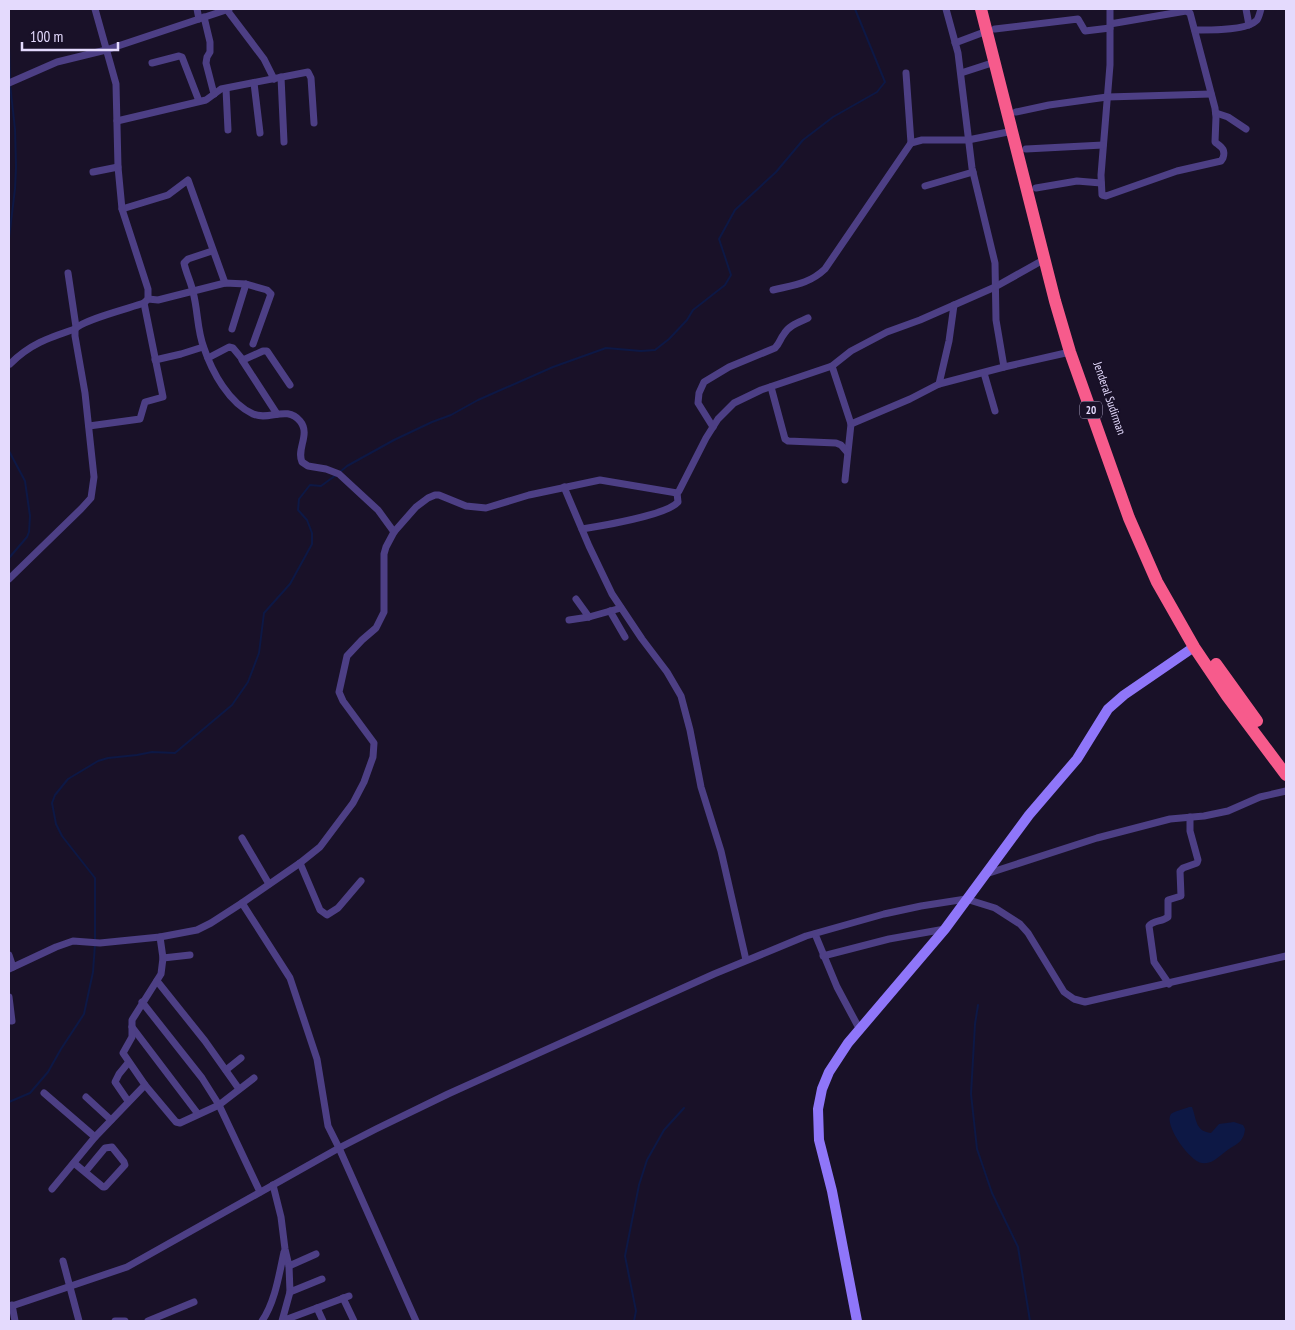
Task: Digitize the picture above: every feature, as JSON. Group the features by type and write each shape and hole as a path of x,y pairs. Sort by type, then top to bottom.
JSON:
{"highway":[{"name":"20","path":"981,9 991,30 995,62 1044,259 1070,352 1140,545 1157,582 1194,647 1227,696 1286,775"},
{"name":"Jenderal Sudirman","path":"989,9 991,30 1016,112 1052,257 1078,350 1136,516 1168,586 1201,643 1286,762"}],"street":[{"path":"89,426 140,418 145,402 163,396 146,301 148,289 122,208 118,167 116,84 95,9"},
{"path":"197,9 210,42 210,52 206,63 214,94"},
{"path":"9,83 56,62 106,50 228,9 264,59 274,79"},
{"path":"946,9 961,72 973,172 995,263 996,320 1004,367"},
{"path":"955,43 991,30 1076,19 1080,20 1085,31 1110,26 1186,10 1191,14 1216,113 1216,142 1224,151 1224,158 1221,161 1177,171 1106,196 1102,194 1103,145 1110,65 1110,26 1110,9"},
{"path":"1246,9 1249,25"},
{"path":"1195,30 1227,29 1249,25 1257,19 1261,9"},
{"path":"152,63 179,56 182,57 199,100"},
{"path":"961,72 995,62"},
{"path":"117,121 208,99 219,90 305,72 309,73 311,78 314,123"},
{"path":"773,290 808,282 825,269 911,143 906,73"},
{"path":"282,77 284,142"},
{"path":"254,83 260,133"},
{"path":"226,89 228,130"},
{"path":"1016,112 1049,105 1107,97 1211,94"},
{"path":"1216,113 1228,117 1246,129"},
{"path":"911,143 922,140 968,140 1013,131"},
{"path":"1026,149 1103,145"},
{"path":"93,172 118,167"},
{"path":"925,186 973,172"},
{"path":"122,208 168,195 188,180 225,283"},
{"path":"1036,188 1077,181 1101,183"},
{"path":"212,251 188,259 184,263 193,292 203,347 224,388 244,408 256,415 289,414 300,421 304,432 300,459 304,464 337,473 378,510 394,532"},
{"path":"582,529 651,514 675,506 678,502 677,493 700,447 723,413 734,403 771,387 832,366 851,351 887,332 954,306 995,287 1044,259"},
{"path":"9,579 91,498 94,477 89,426 68,273"},
{"path":"10,364 27,349 39,342 146,301 158,300 225,283 246,284 267,290 271,294 254,344"},
{"path":"232,329 246,284"},
{"path":"939,384 949,341 954,306"},
{"path":"713,427 698,403 699,392 704,382 729,368 775,348 781,342 784,332 794,324 808,318"},
{"path":"156,360 203,347"},
{"path":"208,358 229,347 233,348 277,414"},
{"path":"242,360 267,351 290,385"},
{"path":"850,424 910,400 939,384 1070,352"},
{"path":"832,366 850,424 845,480"},
{"path":"984,373 995,411"},
{"path":"771,387 784,439 788,441 836,443 841,445 847,452"},
{"path":"9,955 11,968 73,941 88,944 100,943 160,937 197,930 242,903 300,863 324,842 353,803 364,782 373,757 374,743 343,701 339,692 349,652 373,632 384,612 385,550 394,532 416,508 431,496 439,495 472,508 486,508 564,487 600,480 677,493"},
{"path":"564,487 610,590 667,672 681,696 690,730 700,787 721,851 746,960"},
{"path":"576,599 589,617"},
{"path":"569,620 589,617 621,608"},
{"path":"610,611 625,637"},
{"path":"857,1321 832,1191 819,1140 818,1114 822,1089 829,1072 838,1057 884,999 945,929 1029,815 1077,760 1108,709 1132,689 1194,647"},
{"path":"985,874 1097,838 1170,819 1228,811 1260,797 1286,791"},
{"path":"1169,984 1154,962 1149,926 1152,922 1168,918 1168,900 1181,896 1180,871 1197,863 1198,860 1190,830 1190,817"},
{"path":"242,838 269,884"},
{"path":"300,863 320,910 327,915 338,908 361,881"},
{"path":"15,1321 10,1306 127,1268 340,1148 448,1094 746,960 815,934 884,914 921,906 966,900 996,908 1020,924 1035,941 1061,989 1074,999 1085,1002 1286,956"},
{"path":"242,903 290,978 317,1059 328,1126 340,1148 416,1321"},
{"path":"823,956 898,937 945,929"},
{"path":"815,934 837,987 860,1030"},
{"path":"160,937 163,969 132,1020 132,1037 123,1053 128,1063 176,1122 180,1123 219,1105 254,1078"},
{"path":"163,958 190,955"},
{"path":"157,981 199,1034 238,1089"},
{"path":"9,997 12,1020"},
{"path":"142,1002 202,1078 219,1105 260,1192"},
{"path":"131,1026 198,1114"},
{"path":"226,1070 241,1058"},
{"path":"128,1063 114,1082 128,1101"},
{"path":"52,1189 95,1137 145,1085"},
{"path":"44,1093 95,1137"},
{"path":"86,1097 111,1120"},
{"path":"74,1163 103,1187 105,1187 124,1165 124,1162 112,1147 109,1147 85,1172"},
{"path":"273,1186 281,1217 289,1266 290,1292 282,1321 290,1320 346,1297 354,1321"},
{"path":"262,1321 266,1315 278,1280 285,1249"},
{"path":"289,1266 316,1254"},
{"path":"63,1261 79,1321"},
{"path":"290,1292 322,1279"},
{"path":"148,1321 194,1302"},
{"path":"317,1308 323,1321"},
{"path":"115,1321 125,1321"}],"water":[{"path":"1192,1107 1197,1124 1202,1130 1211,1133 1219,1124 1234,1122 1243,1125 1245,1129 1242,1139 1213,1161 1202,1163 1197,1161 1179,1142 1171,1126 1171,1114"}],"waterway":[{"path":"340,472 347,466 394,440 553,367 606,348 641,351 655,350 669,339 687,320 693,310 725,285 731,275 719,239 735,210 776,172 803,140 833,117 877,92 885,82 855,9"},
{"path":"9,47 10,79"},
{"path":"9,238 16,167 15,129 10,84"},
{"path":"9,451 25,481 30,516 27,537 9,558"},
{"path":"95,940 95,878 62,836 56,824 52,803 55,795 68,779 98,761 152,752 175,753 232,705 248,682 259,653 264,613 290,584 312,544 312,533 307,520 298,510 299,499 310,485 321,486 336,475"},
{"path":"9,1102 30,1093 48,1072 84,1014 93,972 95,944"},
{"path":"978,1005 975,1024 971,1094 977,1149 992,1193 1018,1247 1030,1321"},
{"path":"634,1321 636,1311 625,1256 639,1185 647,1160 664,1130 684,1108"}]}
